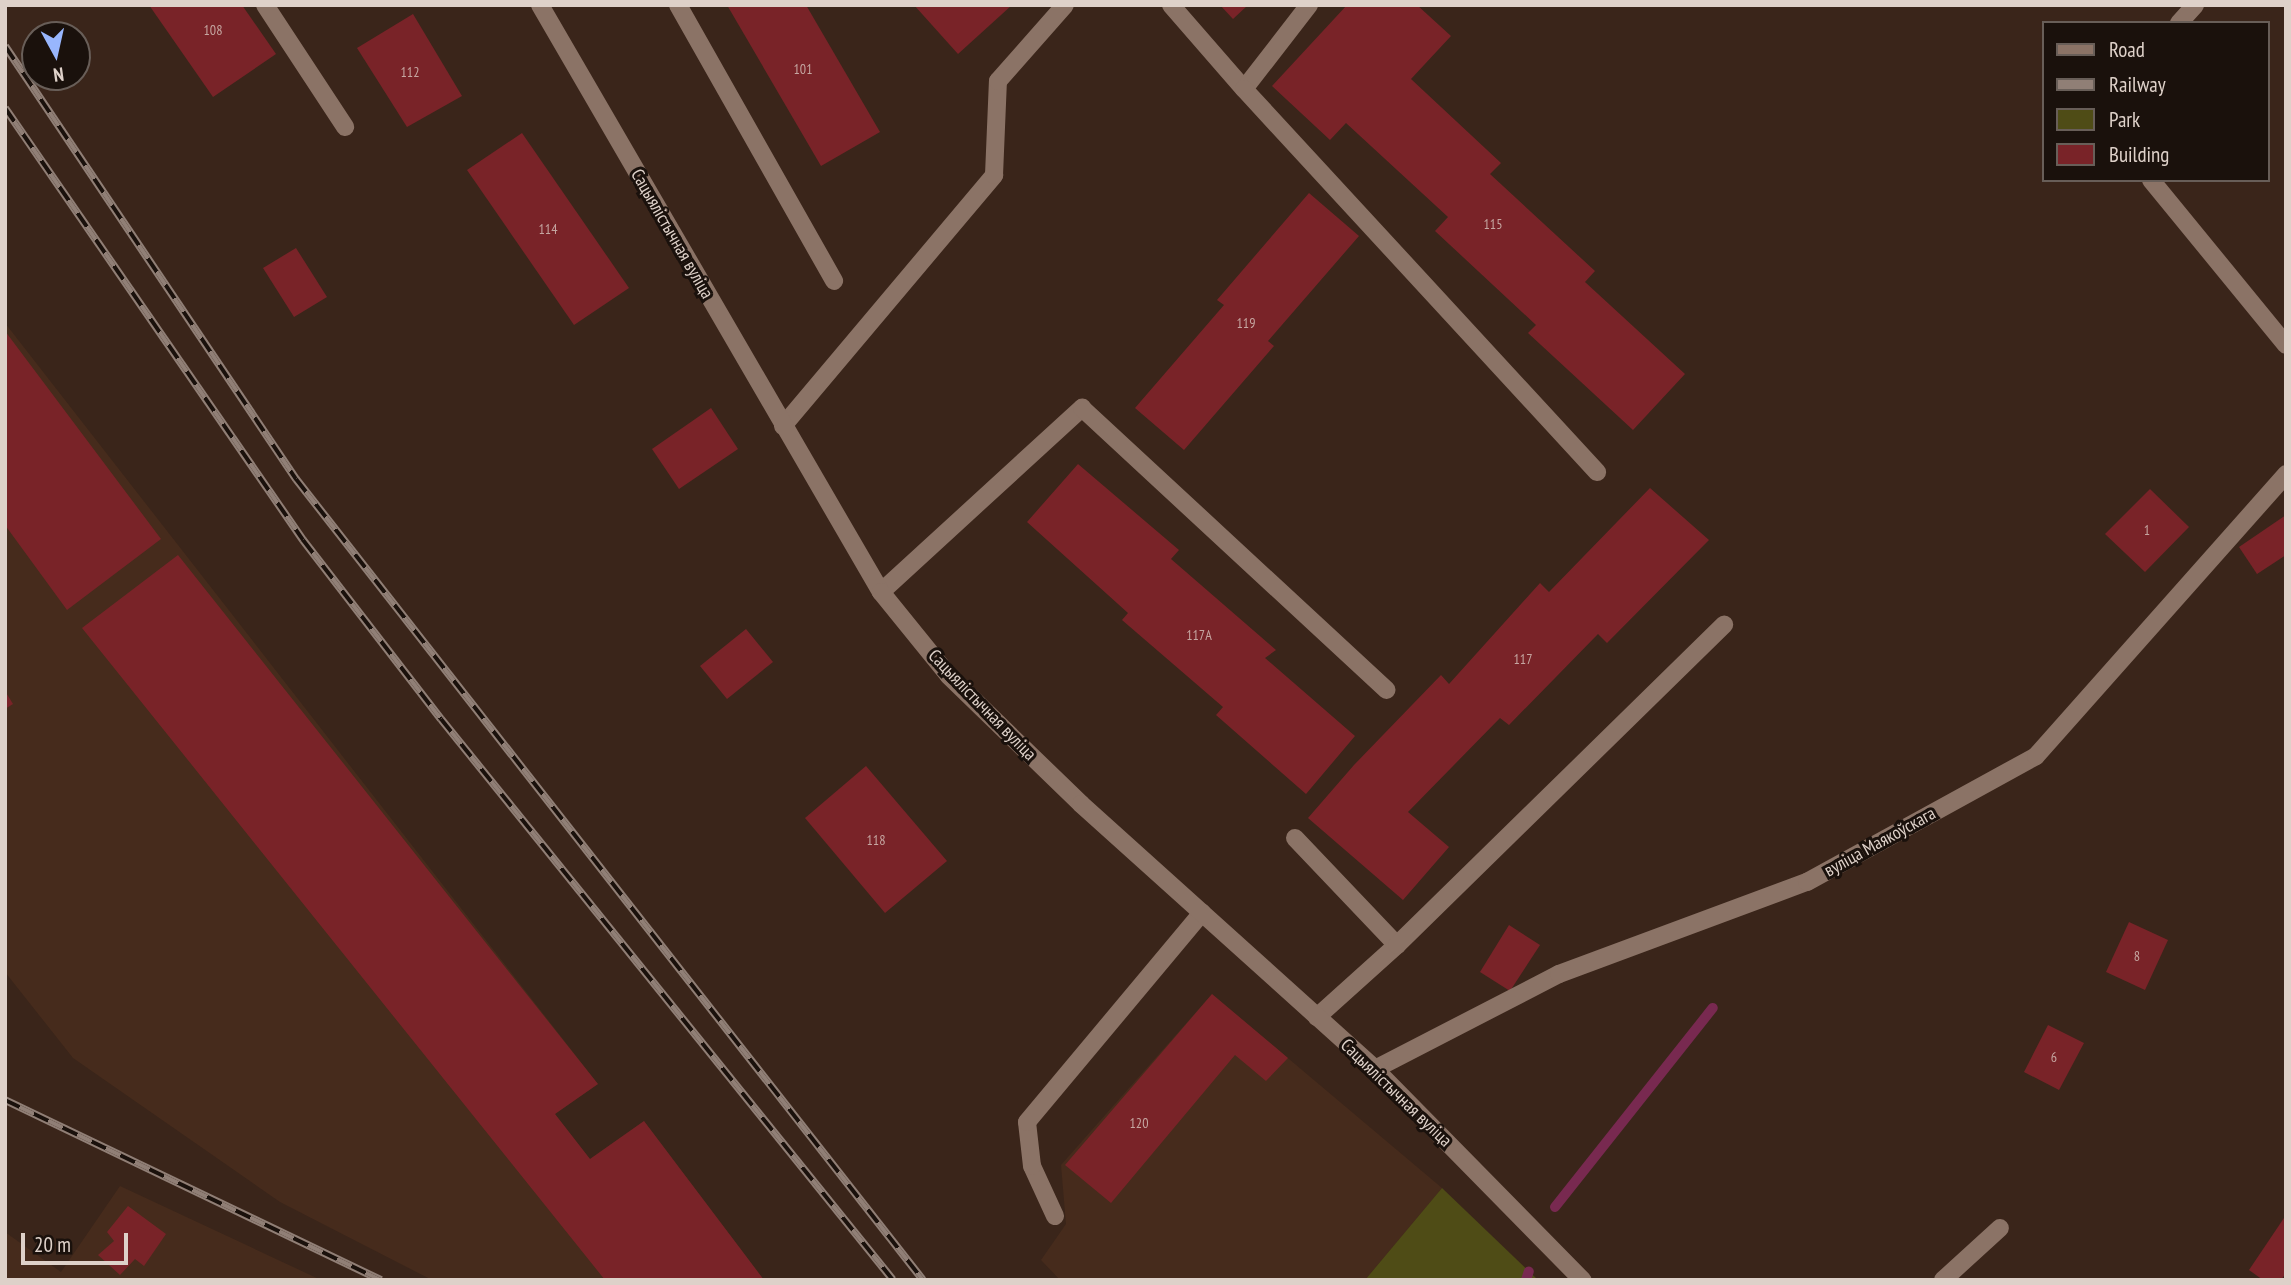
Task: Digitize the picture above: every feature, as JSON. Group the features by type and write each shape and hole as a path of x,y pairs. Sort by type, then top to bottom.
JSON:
{"street":[{"path":"265,5 345,127"},
{"name":"Сацыялістычная вуліца","path":"540,5 881,592 949,676 1081,804 1375,1069 1582,1280"},
{"path":"678,5 834,281"},
{"path":"1171,5 1244,89 1597,472"},
{"path":"1244,89 1309,5"},
{"path":"2181,21 2194,5"},
{"path":"783,426 994,175 998,80 1057,8"},
{"path":"2153,182 2286,345"},
{"path":"881,592 1082,408 1386,690"},
{"name":"вуліца Маякоўскага","path":"1375,1069 1559,974 1807,882 2036,756 2286,474"},
{"path":"1317,1017 1397,945 1724,625"},
{"path":"1295,838 1397,945"},
{"path":"1055,1216 1032,1166 1027,1122 1202,913"},
{"path":"1943,1280 2000,1228"}],"shaded area":[{"path":"5,323 598,1084 555,1114 590,1159 644,1121 764,1280 432,1280 280,1202 73,1058 5,972"},
{"path":"1212,994 1442,1188 1365,1280 1060,1280 1041,1260 1066,1224 1061,1165"},
{"path":"120,1186 321,1280 5,1280 5,1232 61,1272"}],"green space":[{"path":"1442,1188 1538,1280 1365,1280"}],"building":[{"path":"149,5 242,5 276,54 213,97"},
{"path":"727,5 806,5 880,132 821,166"},
{"path":"914,5 1012,5 958,54"},
{"path":"1220,5 1248,5 1233,19"},
{"path":"1347,5 1417,5 1451,36 1411,79 1501,163 1490,174 1595,271 1585,282 1685,374 1633,430 1528,333 1536,325 1435,231 1448,217 1346,123 1330,140 1272,86"},
{"path":"413,14 462,96 407,127 357,48"},
{"path":"522,133 629,288 574,325 467,170"},
{"path":"1309,193 1359,236 1268,341 1274,346 1184,450 1135,408 1224,305 1217,300"},
{"path":"296,248 327,297 294,317 263,268"},
{"path":"5,331 161,539 67,610 5,525"},
{"path":"711,408 738,449 679,489 652,449"},
{"path":"1078,464 1179,550 1171,559 1276,650 1265,658 1355,736 1306,794 1216,715 1223,707 1122,620 1128,613 1027,522"},
{"path":"1650,488 1709,540 1607,643 1598,634 1509,725 1500,718 1408,812 1449,847 1403,900 1308,818 1354,765 1441,675 1449,684 1540,583 1549,592"},
{"path":"2150,489 2189,527 2145,572 2105,534"},
{"path":"2286,515 2286,555 2257,574 2239,547"},
{"path":"178,555 598,1084 555,1114 590,1159 644,1121 764,1280 605,1280 82,628"},
{"path":"746,629 773,662 727,699 700,666"},
{"path":"5,691 13,704 5,709"},
{"path":"866,766 947,861 885,913 805,818"},
{"path":"2129,922 2168,940 2145,990 2106,972"},
{"path":"1509,925 1540,945 1510,991 1480,972"},
{"path":"1212,994 1288,1058 1266,1081 1235,1055 1111,1203 1065,1165"},
{"path":"2048,1025 2084,1043 2059,1090 2024,1072"},
{"path":"128,1206 166,1234 144,1266 135,1259 120,1275 98,1255 114,1241 107,1232"},
{"path":"2286,1215 2286,1273 2281,1280 2263,1280 2249,1270"}],"waterway":[{"path":"1555,1207 1713,1008"},
{"path":"1526,1280 1529,1271"}],"railway":[{"path":"5,46 296,479 923,1280"},
{"path":"5,108 303,540 441,719 893,1280"},
{"path":"5,1100 381,1280"}]}
